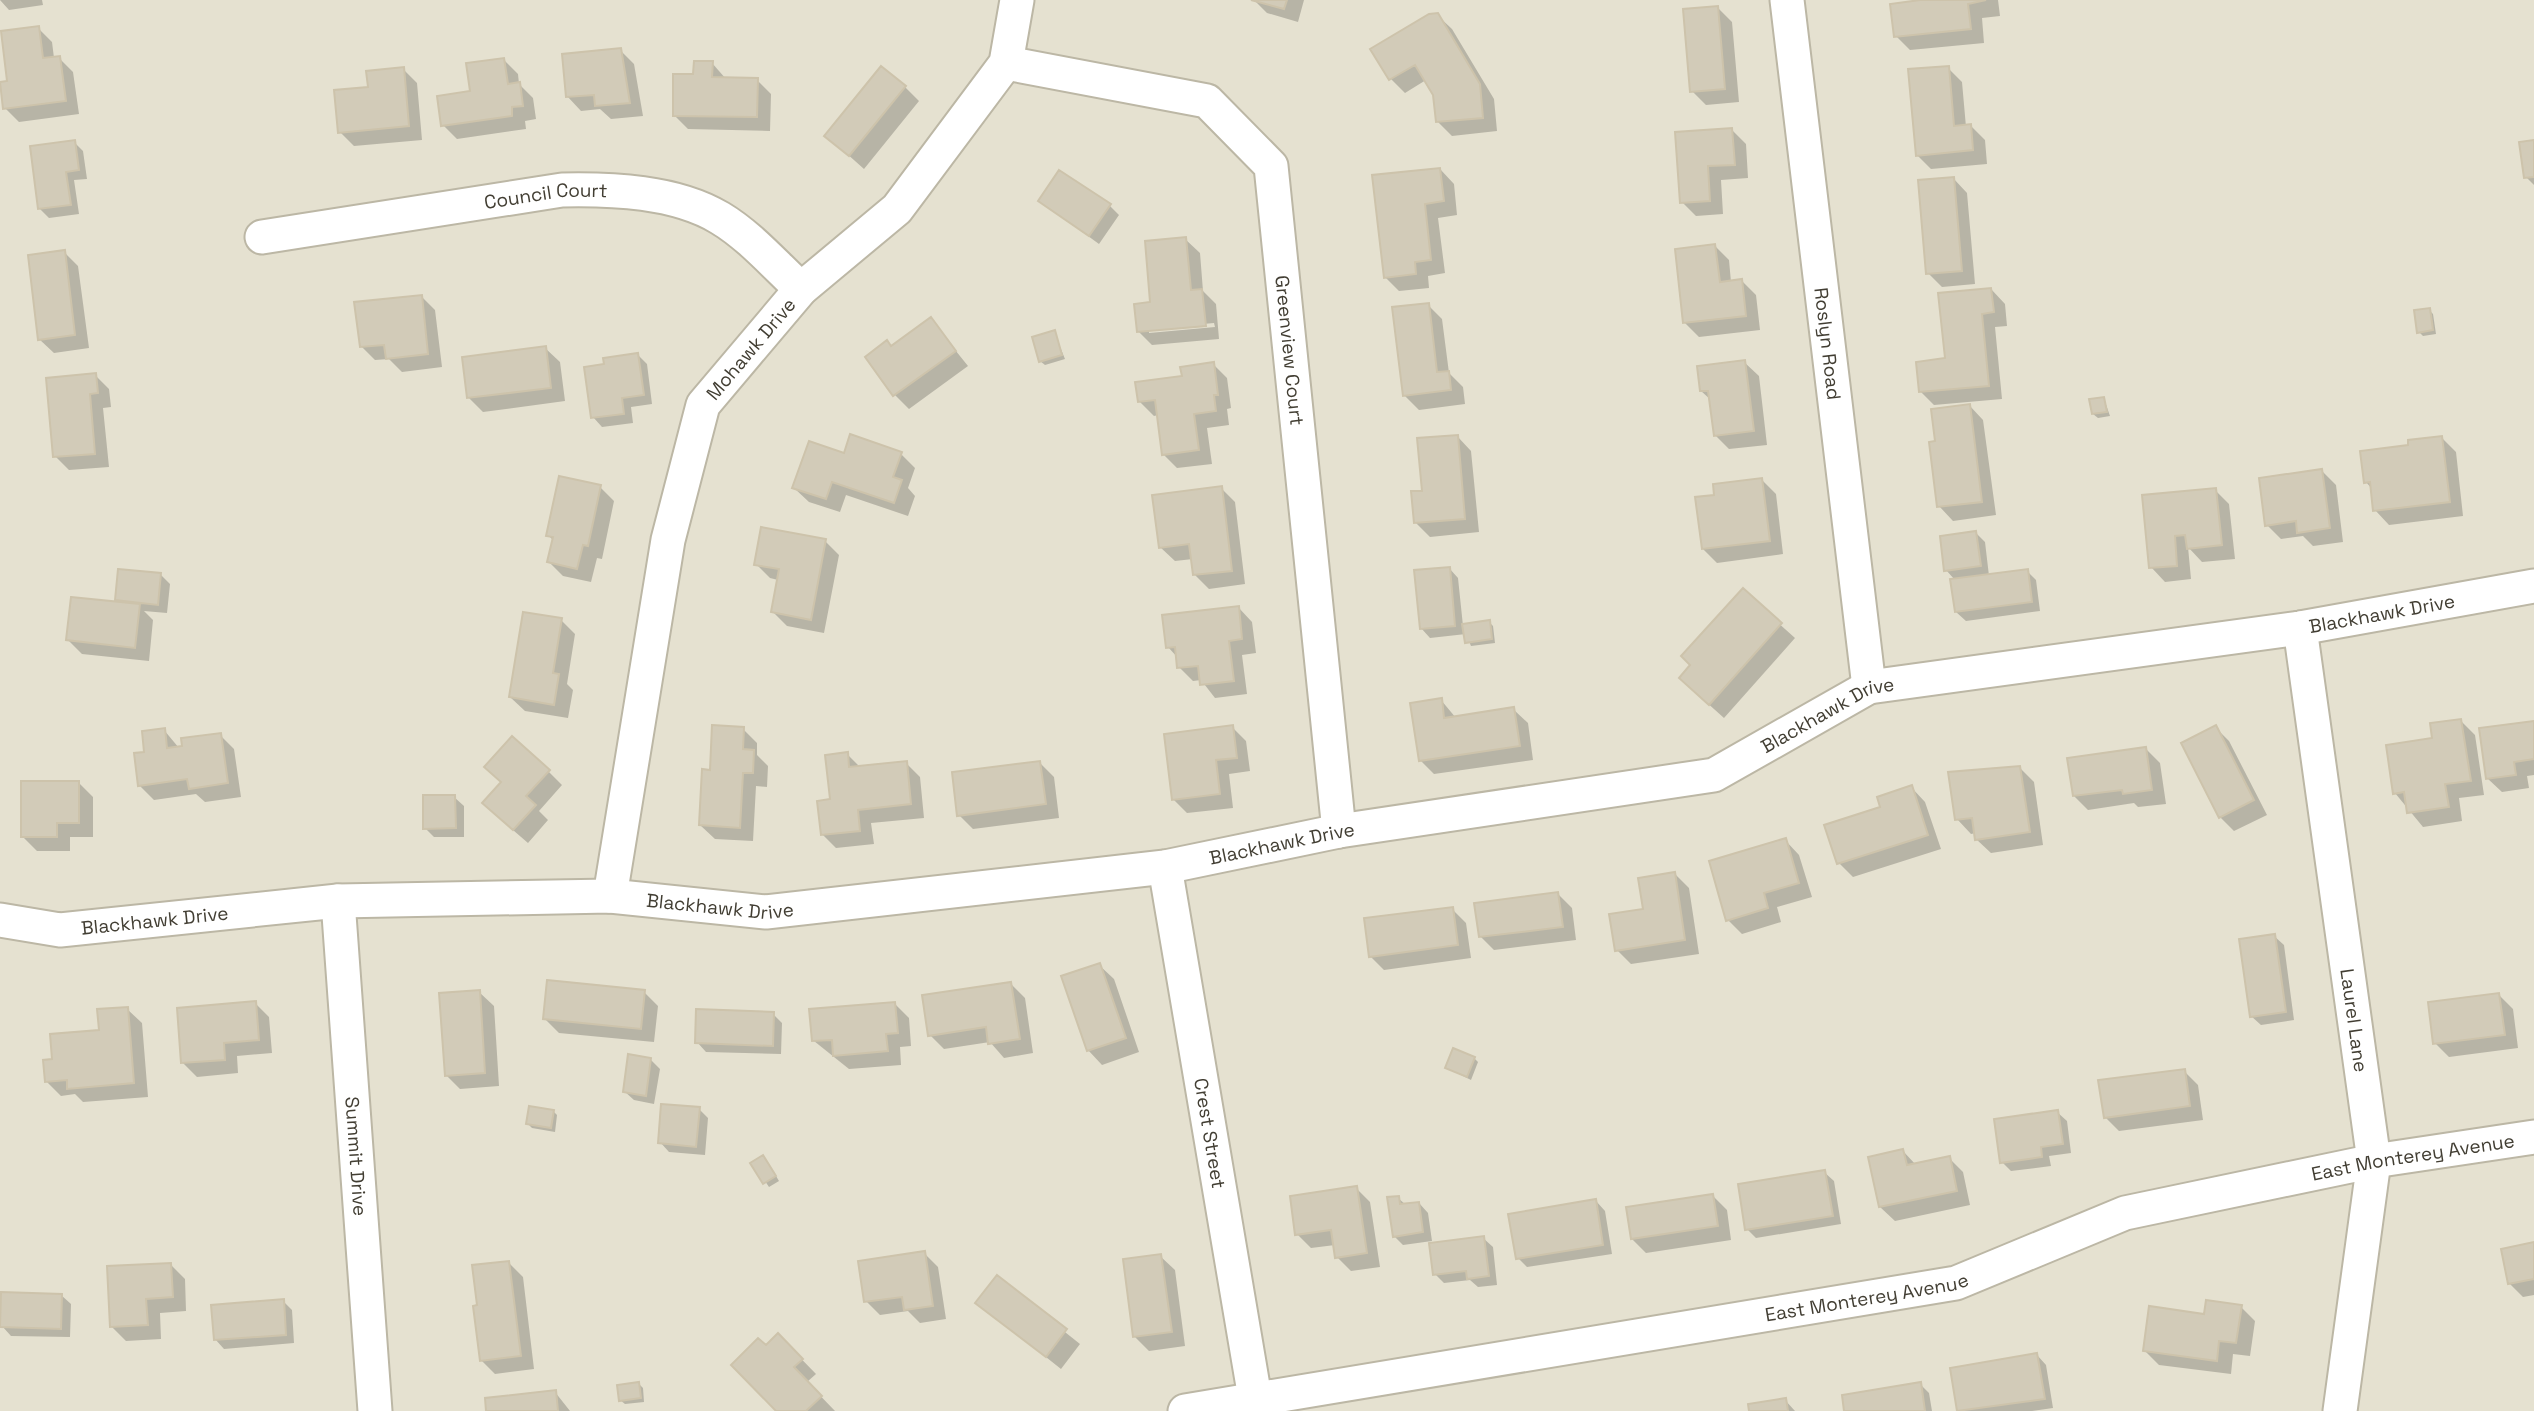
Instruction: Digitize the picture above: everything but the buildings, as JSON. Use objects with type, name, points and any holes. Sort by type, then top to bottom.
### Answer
[{"type":"street","name":"Mohawk Drive","points":[[610,896],[668,540],[703,405],[801,289],[897,209],[1006,63],[1017,0]]},
{"type":"street","name":"Roslyn Road","points":[[1787,0],[1869,687]]},
{"type":"street","name":"Greenview Court","points":[[1006,63],[1207,101],[1271,166],[1339,831]]},
{"type":"street","name":"Council Court","points":[[262,237],[562,190],[592,190],[686,202],[720,218],[754,244],[801,289]]},
{"type":"street","name":"Blackhawk Drive","points":[[0,920],[60,930],[338,901],[610,896],[766,912],[1165,867],[1339,831],[1714,775],[1869,687],[2300,628],[2534,586]]},
{"type":"street","name":"Laurel Lane","points":[[2300,628],[2374,1161],[2340,1411]]},
{"type":"street","name":"Crest Street","points":[[1165,867],[1255,1398]]},
{"type":"street","name":"Summit Drive","points":[[338,901],[375,1411]]},
{"type":"street","name":"East Monterey Avenue","points":[[1185,1411],[1956,1283],[2125,1213],[2374,1161],[2534,1137]]},
{"type":"shaded area","points":[[0,0],[2534,0],[2534,1411],[0,1411]]}]
